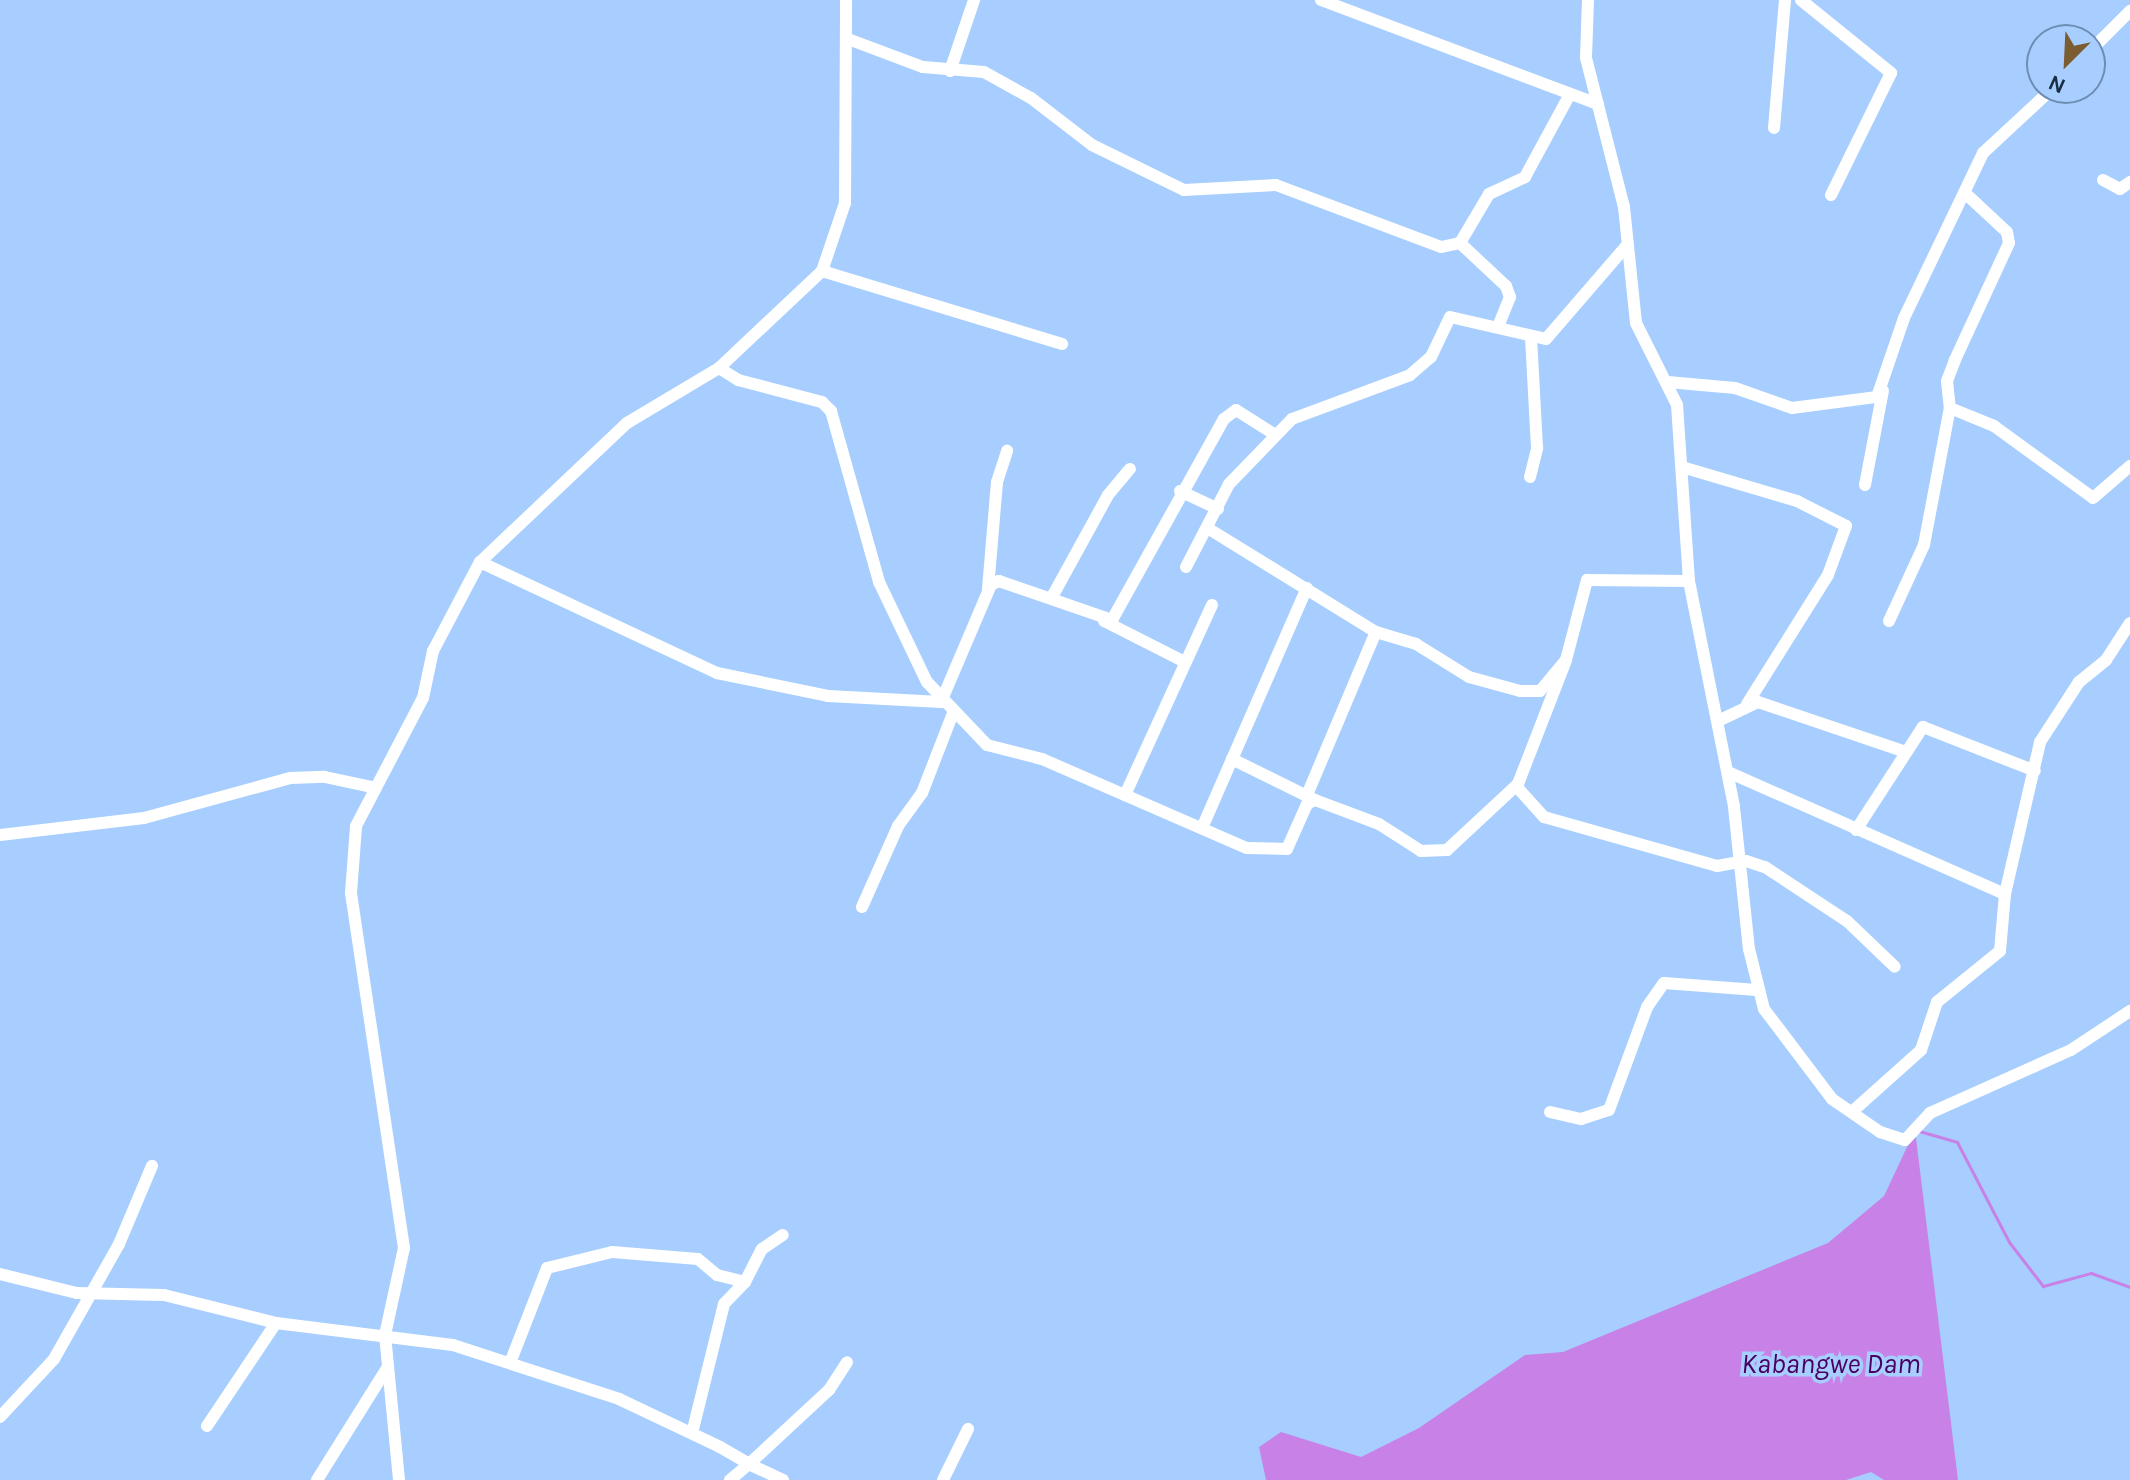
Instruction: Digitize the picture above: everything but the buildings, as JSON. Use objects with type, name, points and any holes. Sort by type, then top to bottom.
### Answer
[{"type":"street","points":[[399,1480],[385,1335],[404,1248],[350,865],[356,826],[423,698],[433,651],[480,562],[627,423],[719,368],[822,271],[845,203],[846,0]]},
{"type":"street","points":[[950,71],[974,0]]},
{"type":"street","points":[[1321,0],[1598,104]]},
{"type":"street","points":[[1588,0],[1586,58],[1628,244],[1636,323],[1677,405],[1689,581],[1728,772],[1757,990],[1780,1036],[1832,1099],[1854,1110],[1880,1132],[1905,1140],[1930,1113],[2071,1050],[2130,1011]]},
{"type":"street","points":[[1774,128],[1785,0]]},
{"type":"street","points":[[1801,0],[1891,73],[1831,195]]},
{"type":"street","points":[[2106,35],[2130,11]]},
{"type":"street","points":[[848,39],[950,71],[984,72],[1017,88],[1092,145],[1184,190],[1276,185],[1441,247],[1460,243],[1489,194],[1525,177],[1570,94]]},
{"type":"street","points":[[1865,485],[1883,391],[1904,318],[1990,143],[2035,104]]},
{"type":"street","points":[[2103,180],[2120,189],[2130,182]]},
{"type":"street","points":[[1889,621],[1924,545],[1950,408],[1951,370],[2009,243],[2007,232],[1965,193]]},
{"type":"street","points":[[1460,243],[1506,286],[1510,297],[1498,326]]},
{"type":"street","points":[[1186,567],[1209,529],[1229,484],[1274,434],[1292,419],[1418,370],[1450,317],[1546,339],[1628,244]]},
{"type":"street","points":[[822,271],[1062,344]]},
{"type":"street","points":[[1530,477],[1537,448],[1531,337]]},
{"type":"street","points":[[719,368],[738,380],[822,402],[831,411],[879,582],[941,702],[993,750],[1042,759],[1247,848],[1281,852],[1311,798],[1376,632]]},
{"type":"street","points":[[1668,382],[1735,388],[1778,406],[1810,409],[1869,401],[1883,391]]},
{"type":"street","points":[[1950,408],[1994,426],[2086,496],[2100,494],[2130,466]]},
{"type":"street","points":[[1103,620],[1117,614],[1180,491],[1219,426],[1236,410],[1274,434]]},
{"type":"street","points":[[941,702],[988,589],[997,482],[1007,451]]},
{"type":"street","points":[[1682,467],[1797,501],[1846,526],[1828,575],[1747,704],[1718,721]]},
{"type":"street","points":[[1052,597],[1108,495],[1130,469]]},
{"type":"street","points":[[1180,491],[1218,509]]},
{"type":"street","points":[[1209,529],[1376,632],[1424,648],[1469,677],[1520,691],[1540,691],[1566,660]]},
{"type":"street","points":[[480,562],[717,673],[828,696],[941,702]]},
{"type":"street","points":[[1232,759],[1311,798],[1379,824],[1421,851],[1441,853],[1516,786],[1580,620],[1580,586],[1587,580],[1689,581]]},
{"type":"street","points":[[988,589],[999,581],[1052,597],[1183,661]]},
{"type":"street","points":[[1202,828],[1307,588]]},
{"type":"street","points":[[1125,795],[1183,661],[1212,605]]},
{"type":"street","points":[[1854,1110],[1921,1050],[1943,995],[1995,959],[2005,894],[2040,742],[2057,715],[2130,623]]},
{"type":"street","points":[[1747,704],[1772,706],[1903,751]]},
{"type":"street","points":[[862,907],[898,826],[922,793],[953,713]]},
{"type":"street","points":[[1856,830],[1903,751],[1923,727],[2035,771]]},
{"type":"street","points":[[1728,772],[2005,894]]},
{"type":"street","points":[[0,835],[144,818],[290,778],[325,777],[376,788]]},
{"type":"street","points":[[1516,786],[1544,817],[1689,859],[1765,867],[1847,921],[1895,967]]},
{"type":"street","points":[[1550,1112],[1581,1119],[1609,1110],[1647,1007],[1664,983],[1757,990]]},
{"type":"street","points":[[0,1417],[42,1376],[90,1295],[152,1166]]},
{"type":"street","points":[[692,1433],[724,1304],[745,1282],[762,1249],[783,1235]]},
{"type":"street","points":[[510,1363],[539,1276],[556,1263],[620,1251],[698,1259],[717,1275],[745,1282]]},
{"type":"street","points":[[0,1274],[90,1295],[164,1295],[276,1323],[453,1345],[619,1399],[783,1480]]},
{"type":"street","points":[[207,1426],[236,1374],[276,1323]]},
{"type":"street","points":[[730,1480],[829,1390],[847,1362]]},
{"type":"street","points":[[317,1480],[387,1368]]},
{"type":"street","points":[[943,1480],[968,1429]]},
{"type":"water","name":"Kabangwe Dam","points":[[1915,1130],[1958,1480],[1884,1480],[1871,1472],[1846,1480],[1266,1480],[1259,1447],[1281,1432],[1361,1457],[1419,1428],[1525,1355],[1563,1352],[1828,1243],[1884,1196]]},
{"type":"waterway","points":[[1919,1131],[1957,1142],[2009,1242],[2043,1286],[2091,1273],[2130,1287]]}]
